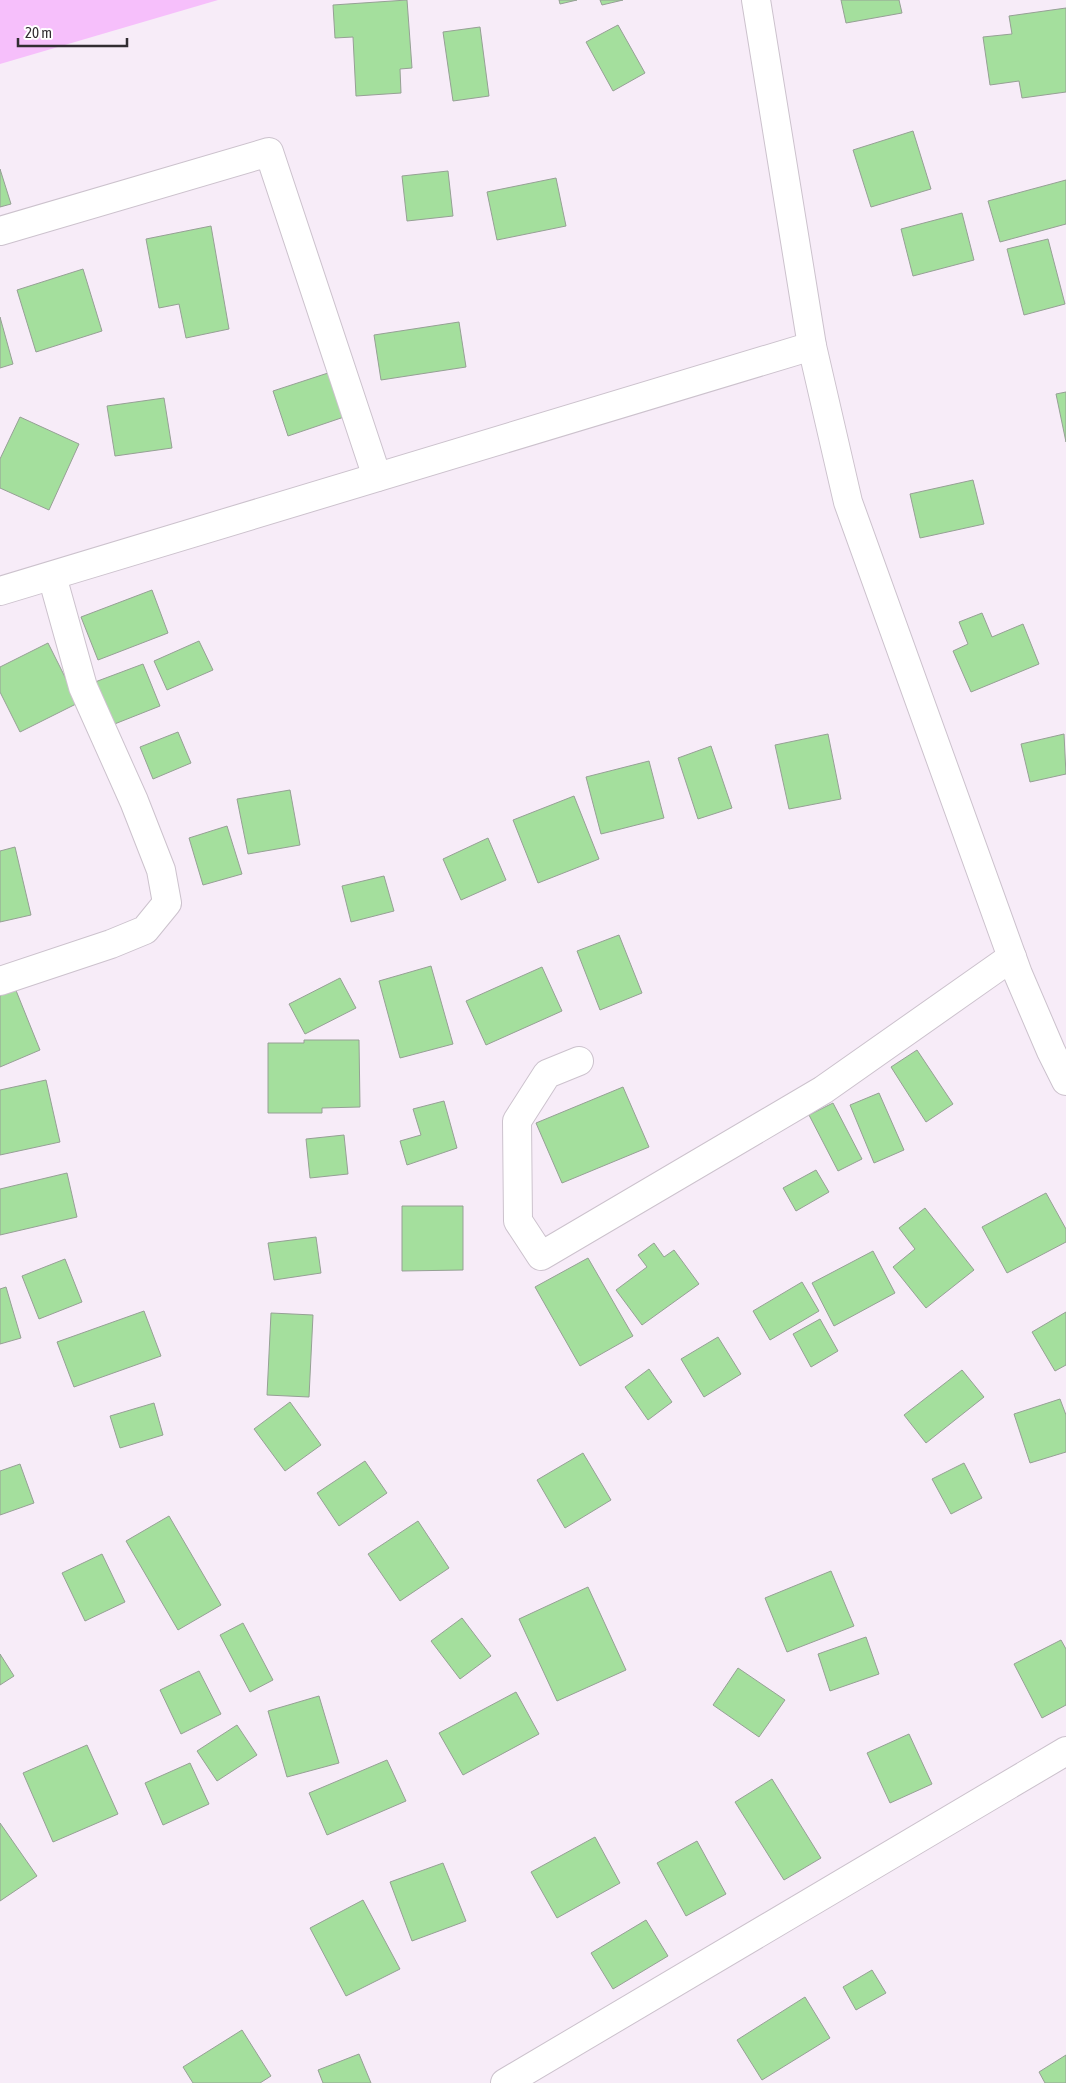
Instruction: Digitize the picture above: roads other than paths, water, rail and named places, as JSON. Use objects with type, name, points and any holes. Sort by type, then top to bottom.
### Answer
[{"type":"street","points":[[756,0],[812,346],[848,502],[1012,957],[1058,1048],[1066,1081]]},
{"type":"street","points":[[0,231],[269,152],[377,477]]},
{"type":"street","points":[[0,591],[812,346]]},
{"type":"street","points":[[0,981],[103,947],[145,930],[167,903],[161,870],[112,750],[83,687],[52,576]]},
{"type":"street","points":[[579,1061],[547,1074],[517,1121],[518,1221],[542,1256],[823,1090],[1012,957]]},
{"type":"street","points":[[506,2083],[1066,1751]]}]
